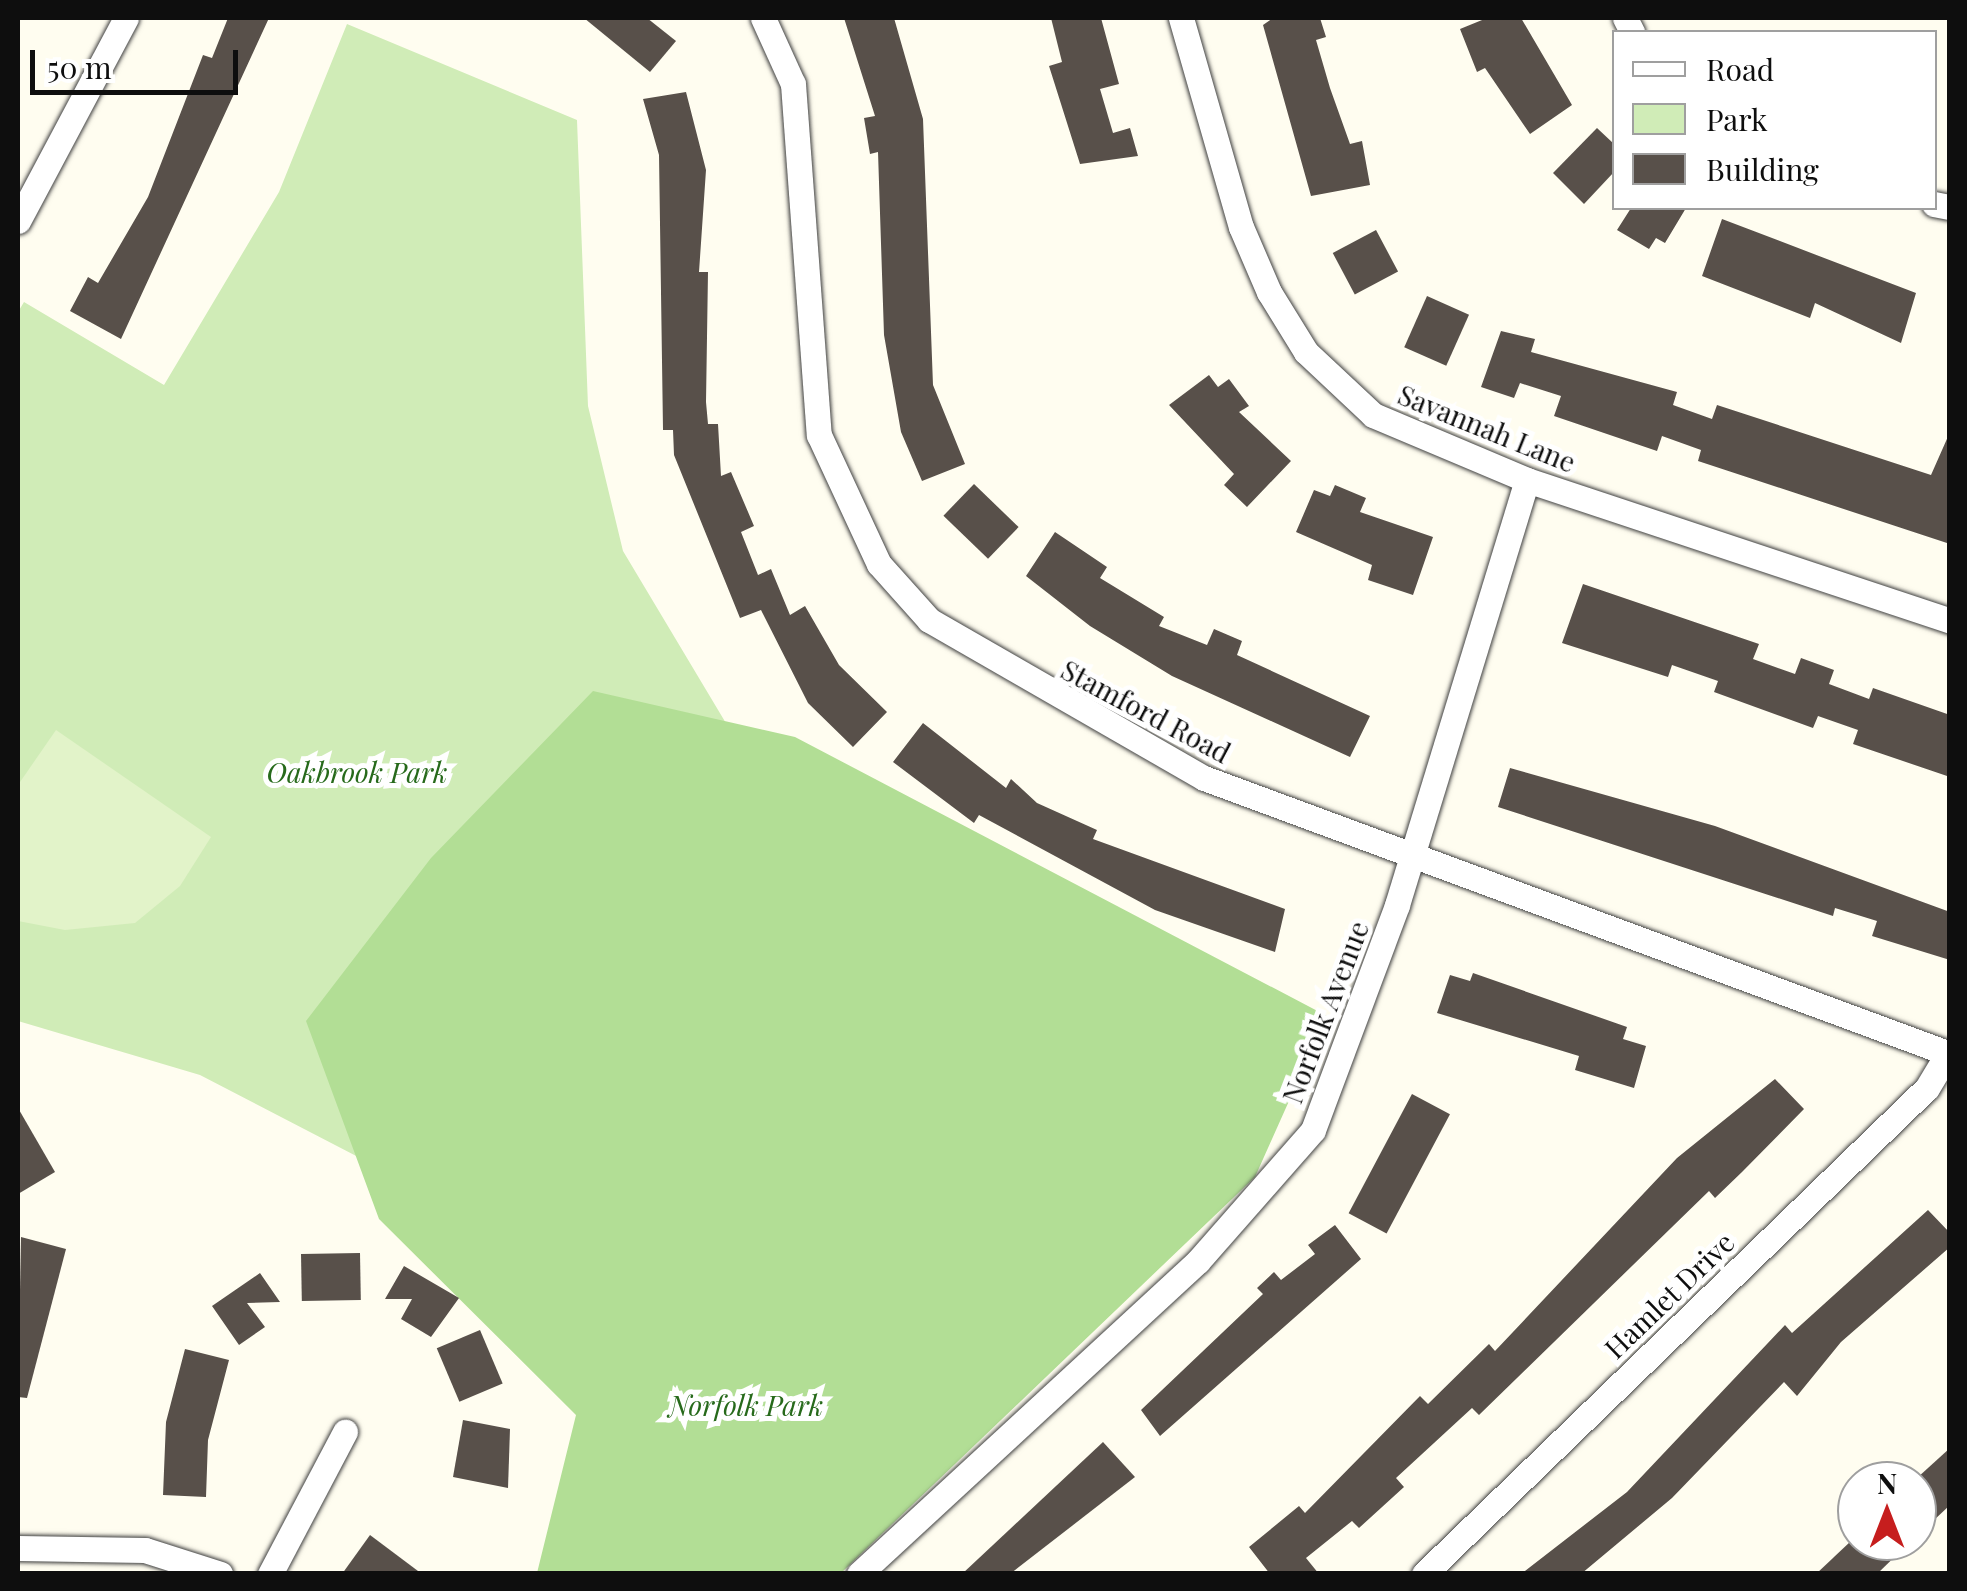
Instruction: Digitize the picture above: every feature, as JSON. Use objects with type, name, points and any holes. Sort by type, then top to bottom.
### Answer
[{"type":"street","points":[[18,221],[126,18]]},
{"type":"street","name":"Stamford Road","points":[[763,18],[793,84],[819,435],[879,564],[928,620],[1069,706],[1204,778],[1410,861],[1948,1054]]},
{"type":"street","name":"Savannah Lane","points":[[1181,18],[1241,227],[1306,352],[1374,415],[1528,480],[1950,621]]},
{"type":"street","name":"Norfolk Avenue","points":[[860,1574],[1198,1261],[1313,1130],[1410,861],[1528,480]]},
{"type":"street","name":"Hamlet Drive","points":[[1424,1574],[1927,1088],[1948,1054]]},
{"type":"street","points":[[270,1574],[345,1432]]},
{"type":"street","points":[[18,1548],[145,1550],[220,1574]]},
{"type":"green space","name":"Oakbrook Park","points":[[347,24],[577,120],[588,406],[623,551],[745,755],[561,1574],[590,1412],[362,1159],[200,1075],[18,1021],[18,312],[24,302],[164,385],[279,192]]},
{"type":"green space","name":"Norfolk Park","points":[[593,691],[795,737],[1327,1016],[1255,1177],[840,1574],[537,1573],[576,1415],[379,1219],[306,1021],[431,858]]},
{"type":"green space","points":[[56,730],[211,837],[180,886],[135,923],[65,930],[18,921],[18,785]]},
{"type":"building","points":[[228,18],[269,18],[121,339],[70,311],[88,277],[98,283],[148,197],[203,55],[212,58]]},
{"type":"building","points":[[584,18],[647,18],[676,41],[650,72]]},
{"type":"building","points":[[844,18],[894,18],[923,119],[933,385],[965,464],[922,481],[901,432],[884,335],[878,152],[870,154],[864,118],[875,116]]},
{"type":"building","points":[[1051,18],[1101,18],[1119,84],[1100,89],[1113,133],[1130,128],[1138,156],[1080,164],[1049,66],[1062,62]]},
{"type":"building","points":[[1273,18],[1320,18],[1326,37],[1316,40],[1330,88],[1350,144],[1362,141],[1370,185],[1311,196],[1263,25]]},
{"type":"building","points":[[1487,18],[1521,18],[1572,105],[1530,134],[1485,68],[1477,72],[1460,29]]},
{"type":"building","points":[[686,92],[706,170],[699,272],[708,272],[706,402],[708,424],[718,424],[721,476],[731,472],[754,526],[741,532],[758,575],[771,569],[790,615],[805,606],[839,665],[887,712],[853,747],[808,703],[761,610],[740,618],[674,455],[673,430],[663,430],[659,155],[643,99]]},
{"type":"building","points":[[1597,128],[1612,142],[1612,174],[1584,204],[1553,173]]},
{"type":"building","points":[[1630,210],[1685,210],[1665,243],[1656,238],[1649,249],[1617,230]]},
{"type":"building","points":[[1722,219],[1916,293],[1901,343],[1815,303],[1810,318],[1702,276]]},
{"type":"building","points":[[1376,230],[1398,271],[1355,295],[1333,253]]},
{"type":"building","points":[[1427,296],[1469,315],[1446,366],[1404,347]]},
{"type":"building","points":[[1501,331],[1535,339],[1531,352],[1677,392],[1673,405],[1712,419],[1717,405],[1931,475],[1950,432],[1950,544],[1698,461],[1701,450],[1662,436],[1657,451],[1554,416],[1561,396],[1520,383],[1514,398],[1481,387]]},
{"type":"building","points":[[1209,375],[1218,387],[1229,379],[1249,406],[1239,412],[1291,461],[1247,507],[1224,485],[1234,474],[1169,405]]},
{"type":"building","points":[[974,484],[1019,527],[988,559],[943,516]]},
{"type":"building","points":[[1335,485],[1366,498],[1360,512],[1433,537],[1413,595],[1368,580],[1372,565],[1296,532],[1314,490],[1330,496]]},
{"type":"building","points":[[1055,532],[1107,567],[1100,578],[1164,617],[1159,626],[1207,645],[1214,629],[1242,641],[1237,655],[1370,716],[1350,757],[1172,676],[1090,626],[1026,576]]},
{"type":"building","points":[[1583,584],[1759,644],[1753,659],[1795,674],[1801,658],[1834,670],[1829,684],[1869,699],[1873,688],[1950,715],[1950,777],[1853,744],[1858,730],[1818,716],[1813,728],[1714,692],[1718,681],[1672,665],[1668,677],[1562,643]]},
{"type":"building","points":[[923,723],[1006,788],[1011,779],[1037,803],[1097,830],[1093,839],[1285,909],[1275,952],[1155,910],[979,815],[974,823],[893,762]]},
{"type":"building","points":[[1510,768],[1715,826],[1950,912],[1950,960],[1872,936],[1877,921],[1835,908],[1833,916],[1498,807]]},
{"type":"building","points":[[1473,973],[1627,1027],[1623,1039],[1646,1046],[1634,1088],[1575,1070],[1579,1056],[1437,1013],[1450,975],[1470,981]]},
{"type":"building","points":[[1775,1079],[1804,1109],[1742,1172],[1715,1198],[1709,1191],[1479,1415],[1472,1408],[1396,1478],[1404,1487],[1359,1528],[1352,1521],[1306,1558],[1319,1574],[1270,1574],[1249,1547],[1299,1506],[1305,1513],[1420,1396],[1428,1404],[1489,1344],[1495,1351],[1677,1158]]},
{"type":"building","points":[[1412,1094],[1450,1114],[1387,1233],[1349,1213]]},
{"type":"building","points":[[18,1108],[55,1172],[18,1194]]},
{"type":"building","points":[[1928,1210],[1950,1233],[1950,1247],[1841,1342],[1797,1396],[1784,1382],[1672,1498],[1581,1574],[1521,1574],[1627,1492],[1785,1325],[1792,1333]]},
{"type":"building","points":[[1335,1225],[1361,1259],[1160,1436],[1141,1410],[1263,1294],[1257,1288],[1274,1272],[1281,1280],[1315,1254],[1308,1245]]},
{"type":"building","points":[[21,1237],[66,1249],[27,1398],[18,1397]]},
{"type":"building","points":[[360,1253],[361,1300],[302,1301],[301,1254]]},
{"type":"building","points":[[404,1266],[459,1298],[431,1337],[401,1319],[412,1299],[385,1299]]},
{"type":"building","points":[[260,1273],[280,1302],[247,1303],[265,1327],[239,1345],[212,1306]]},
{"type":"building","points":[[480,1330],[503,1383],[459,1402],[437,1348]]},
{"type":"building","points":[[185,1349],[229,1360],[208,1440],[206,1497],[163,1495],[166,1422]]},
{"type":"building","points":[[463,1420],[510,1429],[508,1488],[453,1477]]},
{"type":"building","points":[[1103,1442],[1135,1477],[1010,1574],[962,1574]]},
{"type":"building","points":[[1950,1448],[1950,1505],[1937,1517],[1937,1461]]},
{"type":"building","points":[[370,1535],[422,1574],[342,1574]]},
{"type":"building","points":[[1837,1554],[1837,1561],[1890,1561],[1877,1574],[1816,1574]]}]
